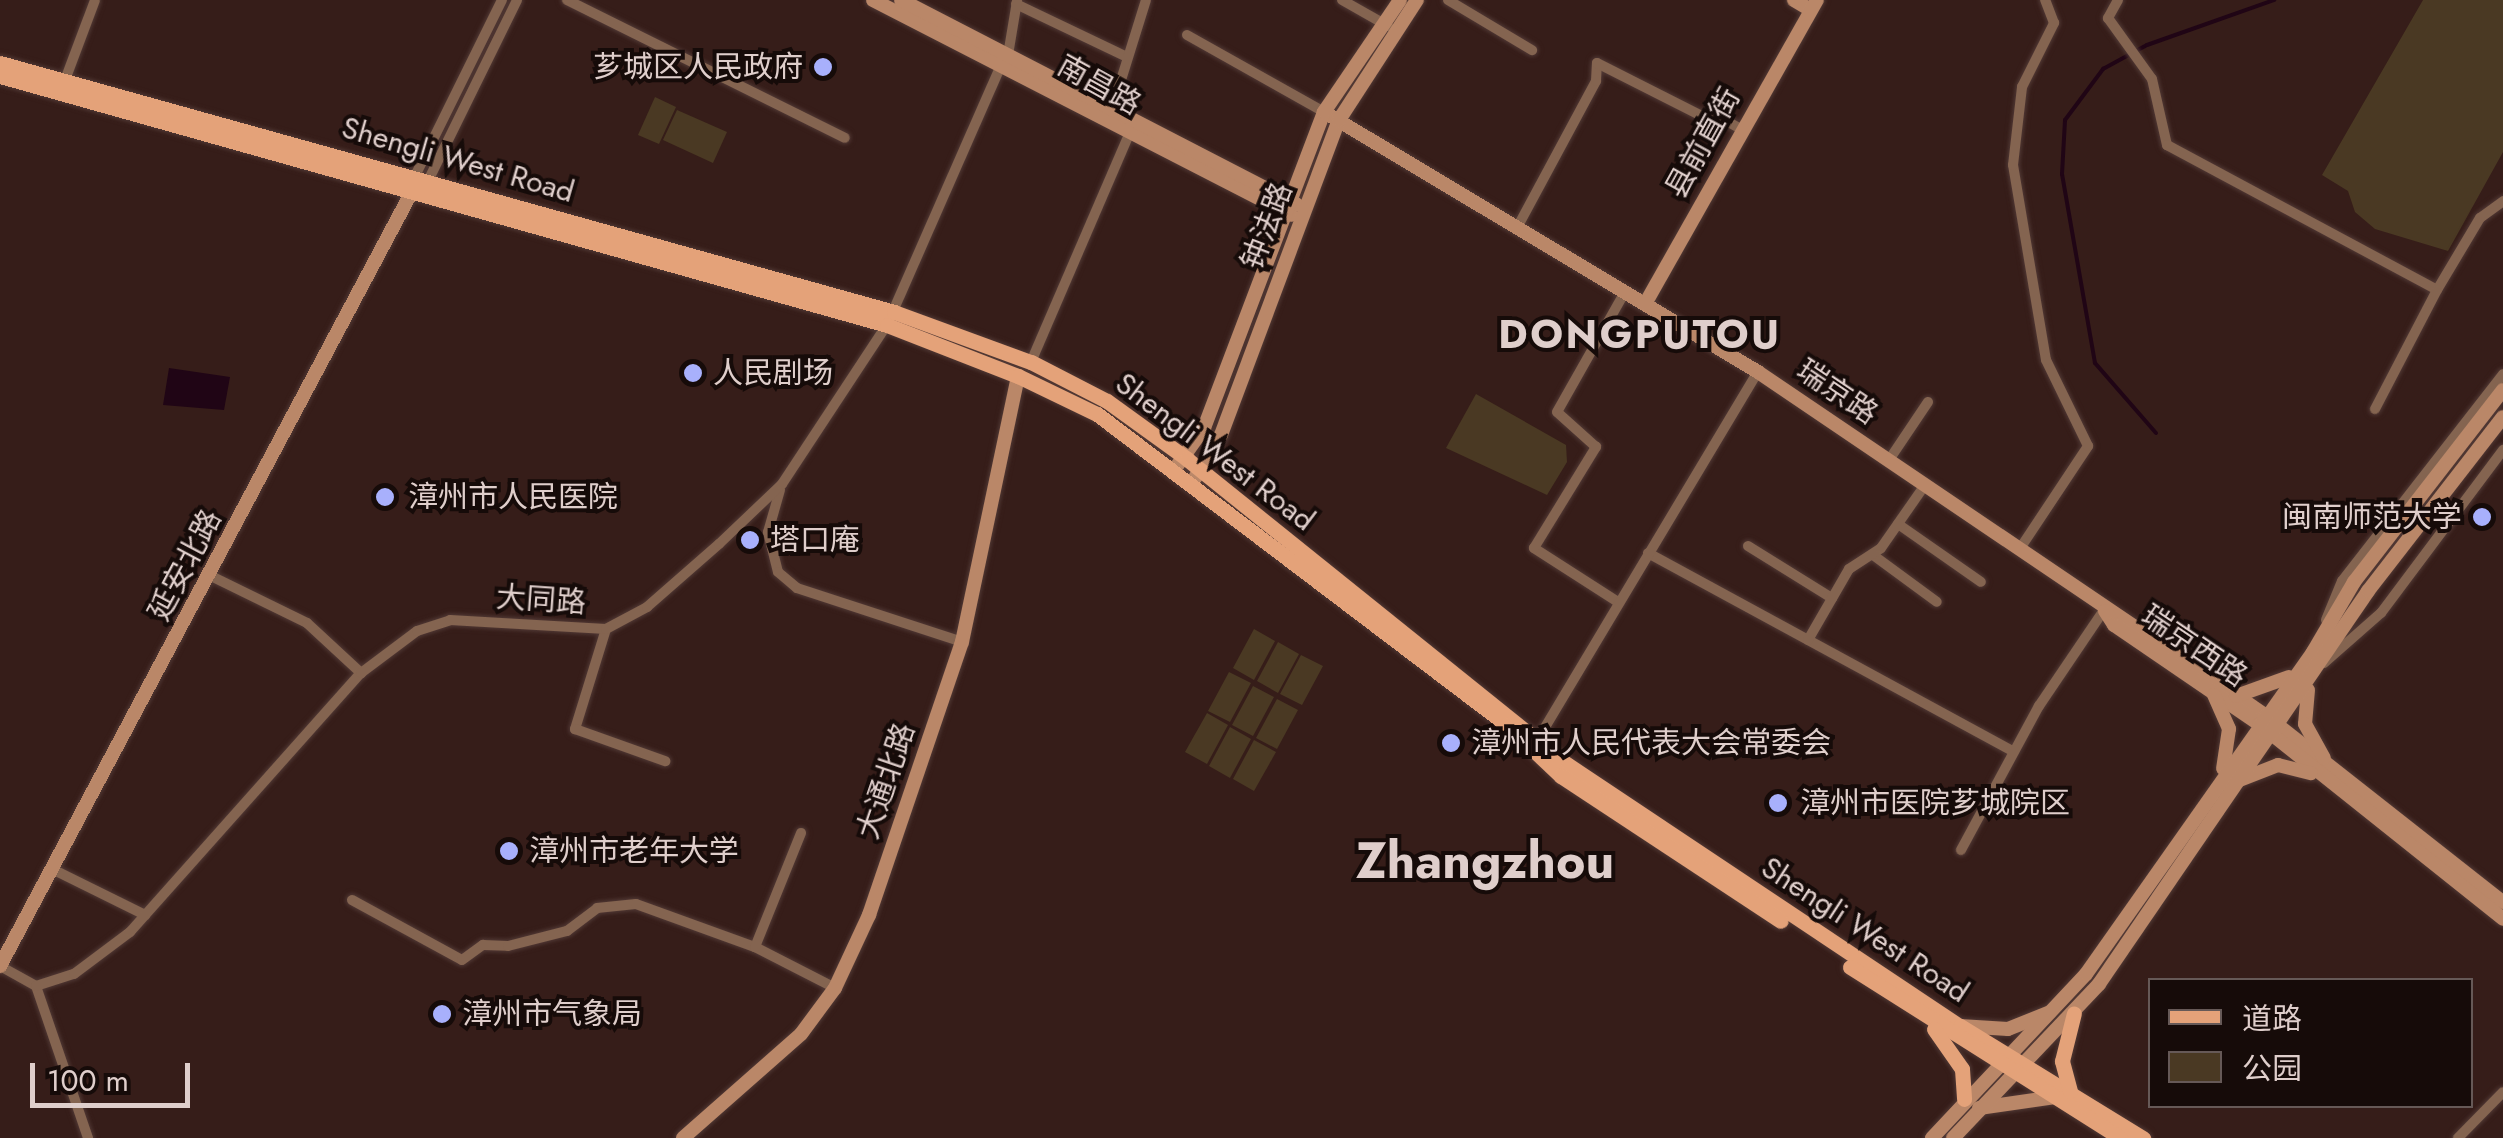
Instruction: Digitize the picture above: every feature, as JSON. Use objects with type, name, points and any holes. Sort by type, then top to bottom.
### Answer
[{"type":"main road","name":"Shengli West Road","points":[[0,63],[422,181],[1031,362],[1107,401],[1195,477],[1536,743],[2013,1064],[2143,1138]]},
{"type":"main road","name":"Shengli West Road","points":[[0,76],[422,181]]},
{"type":"main road","points":[[891,319],[1098,414],[1180,464]]},
{"type":"main road","points":[[1536,743],[1561,776],[1922,1015],[2013,1064]]},
{"type":"main road","points":[[2067,1011],[2062,1094],[2121,1138]]},
{"type":"main road","points":[[1922,1015],[1962,1069],[1964,1099]]},
{"type":"street","points":[[64,80],[96,0]]},
{"type":"street","name":"延安北路","points":[[422,181],[502,0]]},
{"type":"street","name":"延安北路","points":[[0,966],[517,0]]},
{"type":"street","points":[[567,0],[845,138]]},
{"type":"street","name":"南昌路","points":[[874,0],[1112,109],[1293,209]]},
{"type":"street","name":"南昌路","points":[[901,0],[1129,134],[1293,209]]},
{"type":"street","points":[[1112,109],[1146,0]]},
{"type":"street","points":[[1342,0],[1391,28]]},
{"type":"street","name":"钟法路","points":[[1180,464],[1293,209],[1391,28],[1400,0]]},
{"type":"street","name":"钟法路","points":[[1195,477],[1221,435],[1324,112],[1417,0]]},
{"type":"street","points":[[1448,0],[1532,50]]},
{"type":"street","points":[[1794,0],[1813,4]]},
{"type":"street","points":[[2019,550],[2088,446],[2046,360],[2013,165],[2022,86],[2054,23],[2045,0]]},
{"type":"street","points":[[2118,0],[2108,18],[2152,79],[2167,145],[2437,290]]},
{"type":"street","points":[[1017,2],[1126,58]]},
{"type":"street","name":"大同路","points":[[36,986],[74,974],[145,915],[361,673],[417,631],[450,620],[606,629],[647,607],[782,484],[891,319],[1004,60],[1017,2]]},
{"type":"street","name":"县前直街","points":[[1645,304],[1813,4]]},
{"type":"street","points":[[1187,35],[1324,112]]},
{"type":"street","points":[[1518,226],[1596,81],[1597,63],[1742,129]]},
{"type":"street","name":"瑞京路","points":[[1324,112],[1758,372],[2104,610]]},
{"type":"street","points":[[1031,362],[1129,134]]},
{"type":"street","points":[[2376,410],[2437,290],[2480,218],[2503,201]]},
{"type":"street","points":[[1618,602],[1534,548],[1596,447],[1557,412],[1625,292]]},
{"type":"street","points":[[1536,743],[1758,372]]},
{"type":"street","points":[[2326,763],[2302,704],[2313,652],[2342,582],[2503,374]]},
{"type":"street","name":"大通北路","points":[[683,1138],[801,1034],[835,988],[870,915],[962,642],[1018,376]]},
{"type":"street","points":[[2313,652],[2354,582],[2503,390]]},
{"type":"street","points":[[1889,460],[1928,402]]},
{"type":"street","points":[[1953,1138],[2013,1064],[2067,1011],[2267,724],[2503,417]]},
{"type":"street","points":[[2236,696],[2258,693],[2312,669],[2380,613],[2503,450]]},
{"type":"street","points":[[782,484],[768,532],[778,572],[797,588],[962,642]]},
{"type":"street","points":[[1808,640],[1849,569],[1872,554],[1925,485]]},
{"type":"street","points":[[1898,524],[1981,582]]},
{"type":"street","points":[[1748,546],[1832,598]]},
{"type":"street","points":[[1648,553],[2013,751]]},
{"type":"street","points":[[1872,554],[1937,602]]},
{"type":"street","points":[[211,576],[307,623],[361,673]]},
{"type":"street","points":[[1961,850],[2013,751],[2104,610]]},
{"type":"street","name":"瑞京西路","points":[[2104,610],[2114,625],[2326,763],[2503,902]]},
{"type":"street","name":"瑞京西路","points":[[2104,610],[2236,696],[2327,780],[2503,918]]},
{"type":"street","points":[[606,629],[575,729],[665,761]]},
{"type":"street","points":[[2208,687],[2229,728],[2229,779]]},
{"type":"street","points":[[2229,779],[2278,765],[2327,780]]},
{"type":"street","points":[[755,948],[801,833]]},
{"type":"street","points":[[52,869],[145,915]]},
{"type":"street","points":[[352,900],[462,960],[484,945],[541,939],[567,931],[597,908],[636,904],[755,948],[835,988]]},
{"type":"street","points":[[0,966],[36,986],[88,1138]]},
{"type":"street","points":[[1960,1026],[2008,1029],[2067,1011]]},
{"type":"street","points":[[1932,1138],[1964,1099],[2013,1064]]},
{"type":"street","points":[[2458,1138],[2503,1092]]},
{"type":"street","points":[[1978,1108],[2062,1094]]},
{"type":"green space","points":[[2423,0],[2503,0],[2503,152],[2448,251],[2375,229],[2355,212],[2348,191],[2322,175]]},
{"type":"green space","points":[[655,97],[676,107],[659,144],[638,135]]},
{"type":"green space","points":[[677,110],[727,132],[713,163],[663,140]]},
{"type":"green space","points":[[1476,394],[1566,445],[1567,462],[1547,495],[1446,448]]},
{"type":"green space","points":[[1254,629],[1275,641],[1254,680],[1233,668]]},
{"type":"green space","points":[[1278,642],[1299,654],[1278,693],[1257,681]]},
{"type":"green space","points":[[1301,655],[1323,666],[1302,705],[1280,694]]},
{"type":"green space","points":[[1229,672],[1251,683],[1230,722],[1208,711]]},
{"type":"green space","points":[[1253,686],[1274,697],[1253,736],[1232,725]]},
{"type":"green space","points":[[1277,699],[1298,710],[1277,749],[1256,738]]},
{"type":"green space","points":[[1207,713],[1228,725],[1207,764],[1185,752]]},
{"type":"green space","points":[[1230,727],[1251,739],[1230,778],[1209,766]]},
{"type":"green space","points":[[1254,740],[1276,752],[1254,791],[1233,779]]},
{"type":"shaded area","points":[[169,368],[230,377],[224,410],[163,405]]},
{"type":"waterway","points":[[2156,433],[2095,363],[2062,174],[2065,120],[2103,69],[2147,45],[2274,0]]},
{"type":"place","name":"芗城区人民政府","points":[[823,67]]},
{"type":"place","name":"人民剧场","points":[[693,373]]},
{"type":"place","name":"漳州市人民医院","points":[[385,497]]},
{"type":"place","name":"闽南师范大学","points":[[2482,517]]},
{"type":"place","name":"塔口庵","points":[[750,540]]},
{"type":"place","name":"漳州市人民代表大会常委会","points":[[1451,743]]},
{"type":"place","name":"漳州市医院芗城院区","points":[[1778,803]]},
{"type":"place","name":"漳州市老年大学","points":[[509,851]]},
{"type":"place","name":"漳州市气象局","points":[[442,1014]]},
{"type":"district","name":"DONGPUTOU","points":[[1640,334]]},
{"type":"district","name":"Zhangzhou","points":[[1485,861]]}]
